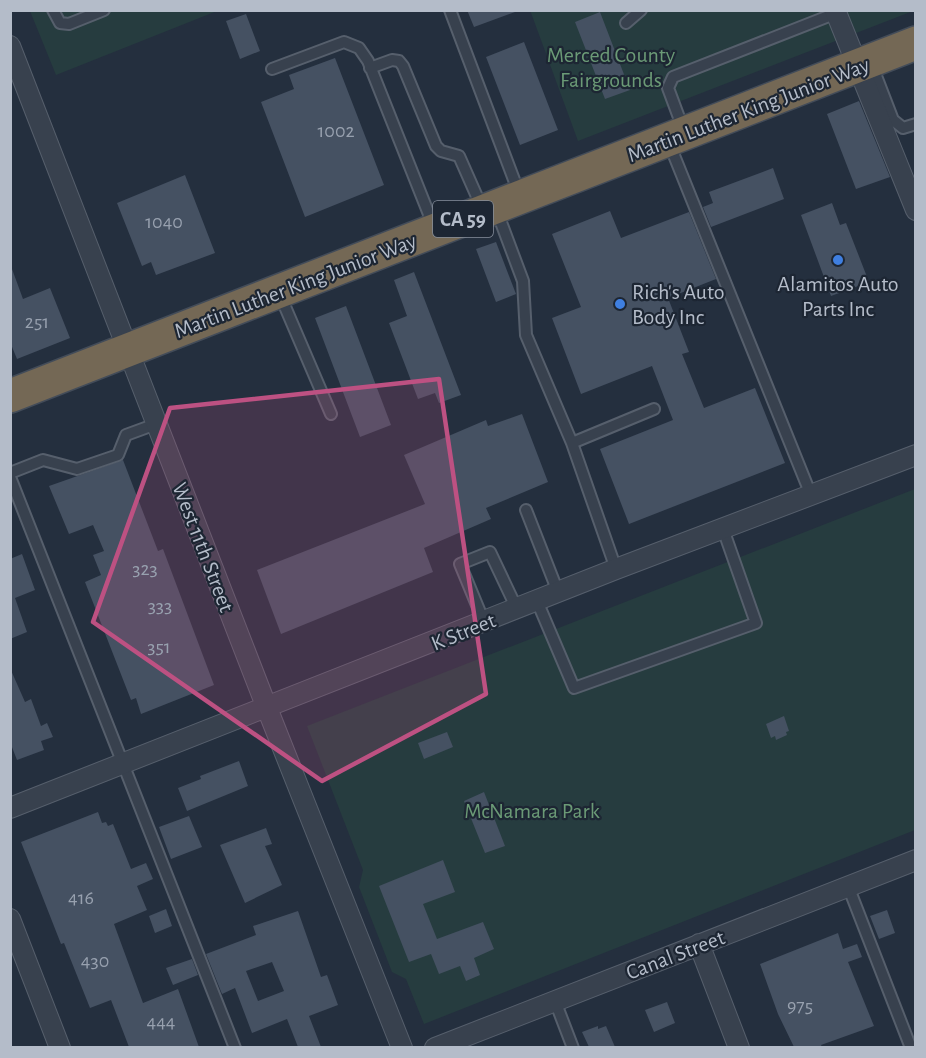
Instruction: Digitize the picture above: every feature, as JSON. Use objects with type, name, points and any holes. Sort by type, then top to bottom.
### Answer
[{"type":"highway","name":"Martin Luther King Junior Way","points":[[10,396],[915,43]]},
{"type":"street","points":[[838,11],[864,64],[915,210]]},
{"type":"street","name":"West 11th Street","points":[[10,45],[267,708],[402,1047]]},
{"type":"street","name":"K Street","points":[[10,808],[558,592],[915,455]]},
{"type":"street","name":"Canal Street","points":[[435,1047],[915,860]]},
{"type":"street","points":[[10,919],[60,1047]]},
{"type":"street","points":[[699,944],[739,1047]]},
{"type":"lane","points":[[53,10],[56,19],[69,24],[104,10]]},
{"type":"lane","points":[[450,10],[500,205],[523,281],[526,335],[572,443],[616,570]]},
{"type":"lane","points":[[627,23],[641,10]]},
{"type":"lane","points":[[811,495],[687,187],[668,88],[673,77],[838,11]]},
{"type":"lane","points":[[272,69],[344,42],[359,48],[370,68],[435,231]]},
{"type":"lane","points":[[370,68],[393,60],[399,61],[436,146],[441,151],[459,156],[500,205]]},
{"type":"lane","points":[[864,64],[893,120],[903,128],[915,124]]},
{"type":"lane","points":[[279,292],[331,414]]},
{"type":"lane","points":[[572,443],[654,410]]},
{"type":"lane","points":[[156,424],[126,435],[118,455],[77,469],[43,460],[10,475],[235,1047]]},
{"type":"lane","points":[[525,510],[558,592]]},
{"type":"lane","points":[[537,601],[574,688],[756,623],[723,529]]},
{"type":"lane","points":[[484,622],[460,564],[490,552],[517,609]]},
{"type":"lane","points":[[848,886],[911,1047]]},
{"type":"lane","points":[[555,1001],[573,1047]]},
{"type":"highlighted area","points":[[439,379],[486,694],[322,781],[93,622],[170,408]]},
{"type":"green space","name":"Merced County Fairgrounds","points":[[530,10],[913,11],[578,141]]},
{"type":"green space","points":[[30,11],[217,11],[56,75]]},
{"type":"green space","name":"McNamara Park","points":[[915,489],[915,830],[424,1024],[406,979],[392,972],[359,887],[363,870],[307,726]]},
{"type":"building","points":[[467,10],[515,10],[515,12],[474,27]]},
{"type":"building","points":[[600,12],[630,90],[605,99],[575,22]]},
{"type":"building","points":[[246,14],[260,51],[240,59],[226,21]]},
{"type":"building","points":[[524,42],[558,130],[520,145],[486,57]]},
{"type":"building","points":[[335,58],[384,185],[305,217],[261,102],[294,89],[289,75]]},
{"type":"building","points":[[859,101],[890,177],[856,189],[827,114]]},
{"type":"building","points":[[773,168],[784,199],[711,227],[703,207],[713,203],[709,192]]},
{"type":"building","points":[[185,175],[215,253],[156,275],[151,262],[142,266],[117,203]]},
{"type":"building","name":"Alamitos Auto Parts Inc","points":[[832,203],[840,225],[846,223],[869,282],[831,296],[801,215]]},
{"type":"building","points":[[610,211],[621,238],[689,212],[716,279],[668,298],[689,352],[682,354],[704,408],[755,388],[785,463],[629,524],[600,449],[673,420],[652,366],[581,394],[552,318],[581,307],[552,234]]},
{"type":"building","points":[[496,242],[516,294],[496,302],[476,249]]},
{"type":"building","points":[[12,269],[23,299],[50,288],[70,338],[17,359],[10,342]]},
{"type":"building","points":[[414,272],[461,395],[439,403],[435,393],[418,399],[389,323],[407,316],[394,280]]},
{"type":"building","points":[[346,306],[391,425],[360,437],[315,318]]},
{"type":"building","points":[[522,414],[548,482],[486,508],[491,519],[424,548],[433,572],[281,634],[257,570],[425,504],[404,455],[486,420],[488,426]]},
{"type":"building","points":[[123,460],[158,551],[163,549],[214,685],[141,714],[136,698],[131,700],[85,582],[101,575],[93,555],[104,551],[93,525],[69,534],[49,486]]},
{"type":"building","points":[[22,554],[35,590],[15,598],[27,632],[10,639],[10,559]]},
{"type":"building","points":[[10,668],[25,702],[31,699],[41,726],[47,723],[53,737],[41,741],[44,750],[17,760],[10,742]]},
{"type":"building","points":[[784,716],[789,731],[786,732],[787,735],[776,740],[775,736],[771,738],[766,724]]},
{"type":"building","points":[[447,732],[453,747],[424,759],[418,743]]},
{"type":"building","points":[[239,761],[248,786],[187,811],[178,788],[201,779],[200,776]]},
{"type":"building","points":[[484,792],[505,846],[485,853],[464,801]]},
{"type":"building","points":[[98,812],[102,823],[106,822],[108,826],[113,824],[131,869],[146,863],[153,879],[137,886],[147,910],[114,924],[143,1003],[178,989],[199,1047],[129,1047],[111,1000],[90,1008],[64,943],[61,944],[21,842]]},
{"type":"building","points":[[189,816],[202,847],[171,859],[159,827]]},
{"type":"building","points":[[266,828],[272,844],[265,846],[282,885],[245,903],[220,845]]},
{"type":"building","points":[[443,860],[455,892],[423,904],[437,939],[483,922],[494,949],[474,958],[480,975],[466,981],[460,966],[439,974],[431,954],[409,962],[379,886]]},
{"type":"building","points":[[166,909],[172,926],[155,933],[149,916]]},
{"type":"building","points":[[887,910],[895,933],[879,939],[870,916]]},
{"type":"building","points":[[298,911],[321,977],[327,975],[338,1005],[309,1016],[321,1047],[298,1047],[287,1019],[252,1033],[235,988],[222,994],[206,954],[256,935],[253,926]],"holes":[[[272,962],[284,991],[258,1001],[246,971]]]},
{"type":"building","points":[[838,933],[843,949],[857,944],[862,957],[848,962],[874,1026],[821,1045],[822,1047],[794,1047],[778,1014],[760,964]]},
{"type":"building","points":[[192,959],[198,975],[173,985],[166,968]]},
{"type":"building","points":[[667,1002],[675,1023],[654,1032],[645,1010]]},
{"type":"building","points":[[598,1026],[598,1029],[606,1026],[615,1047],[589,1047],[582,1032]]},
{"type":"place","name":"Alamitos Auto Parts Inc","points":[[838,260]]},
{"type":"place","name":"Rich's Auto Body Inc","points":[[620,304]]}]
